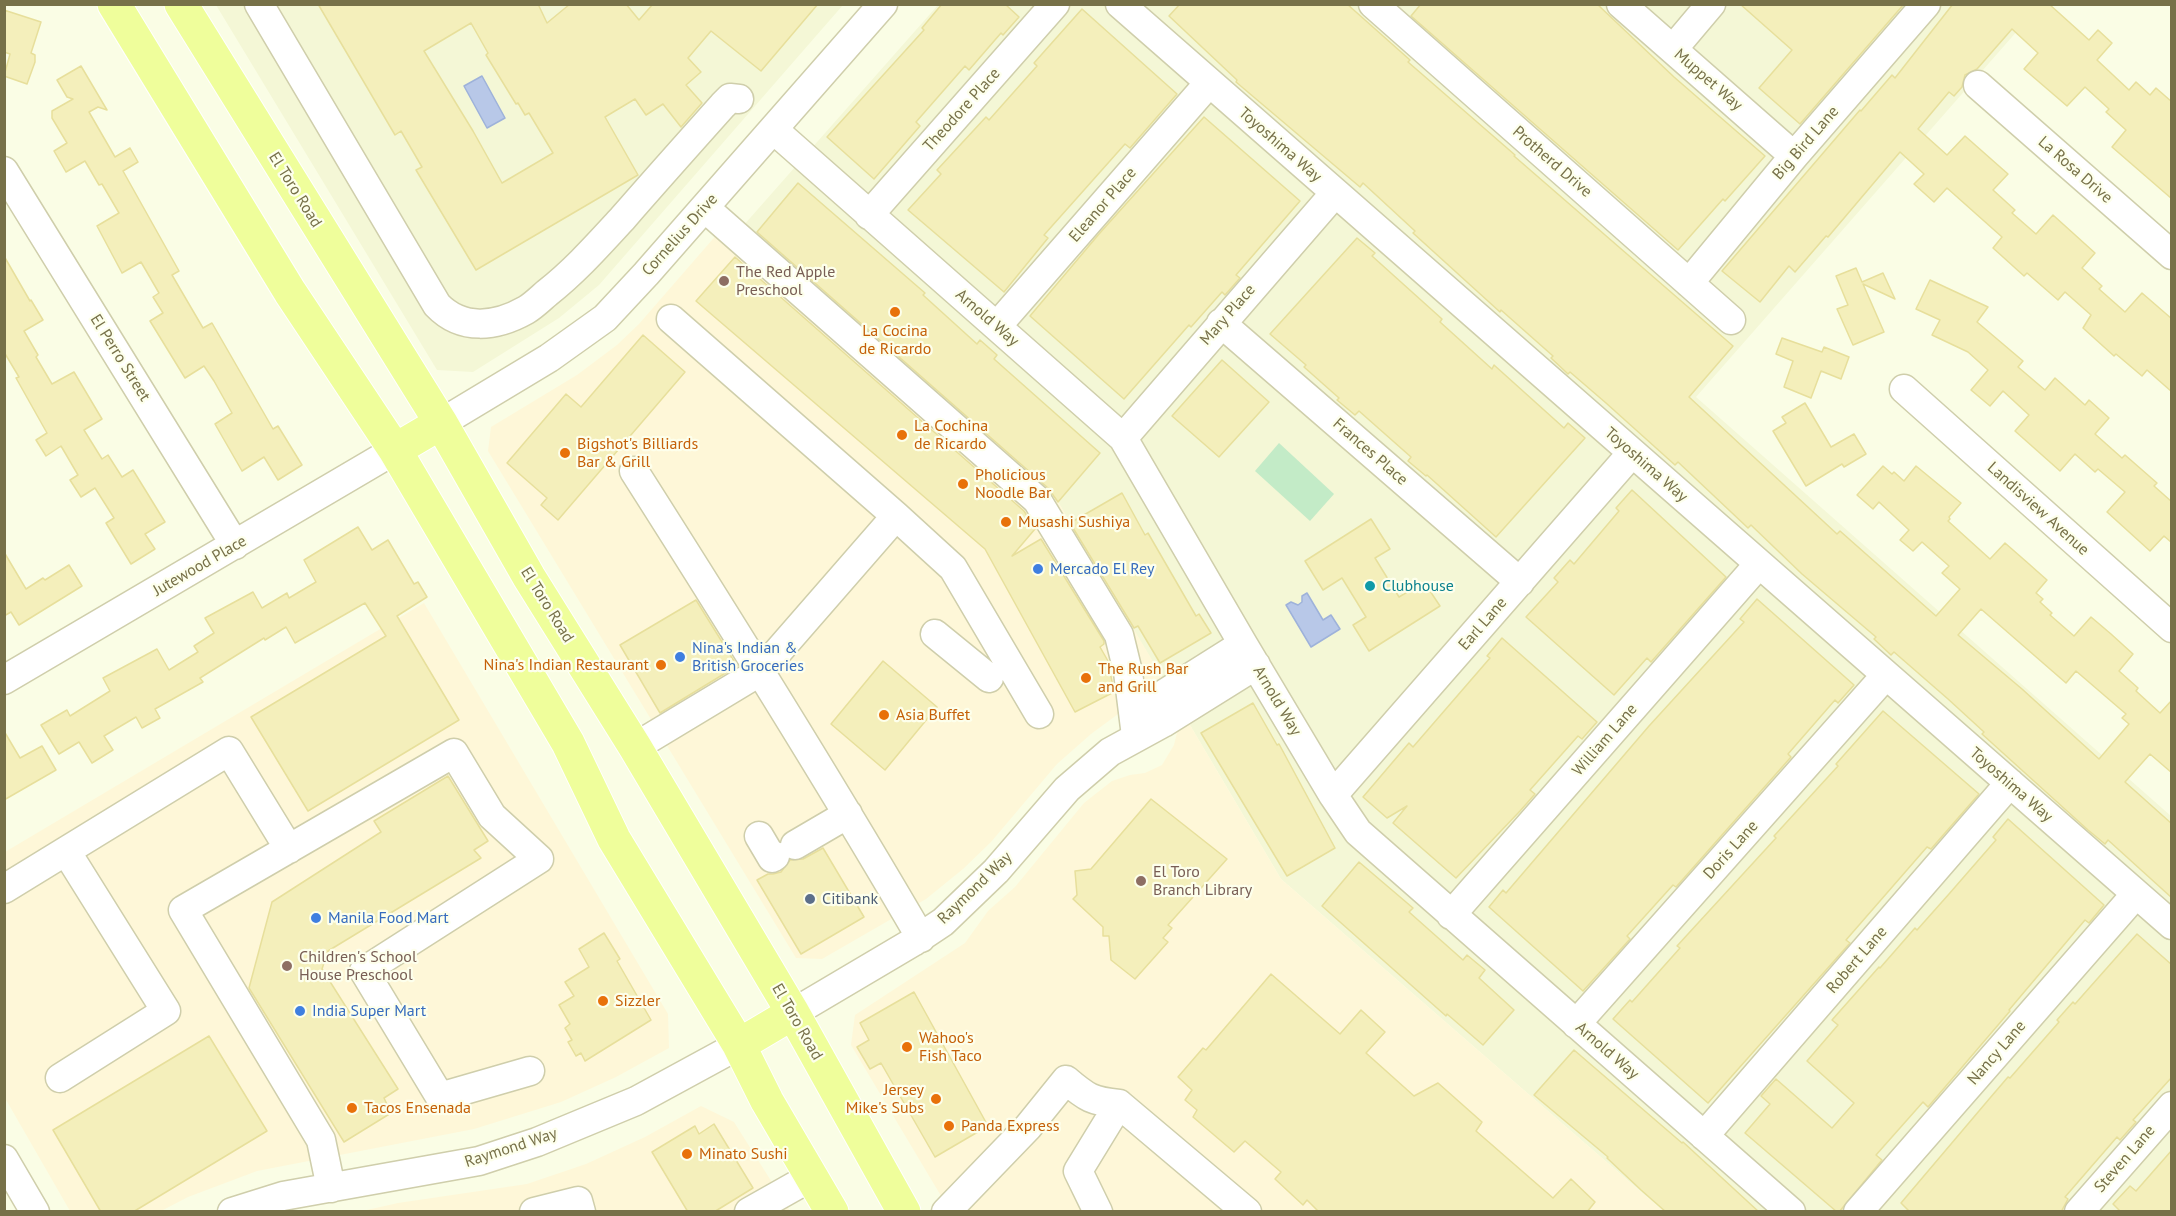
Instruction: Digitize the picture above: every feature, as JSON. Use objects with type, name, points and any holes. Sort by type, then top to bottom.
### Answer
[{"type":"main road","points":[[114,4],[290,292],[395,450],[568,743],[614,839],[740,1045],[767,1101],[832,1212]]},
{"type":"main road","name":"El Toro Road","points":[[181,4],[441,423],[529,577],[635,747],[793,1013],[904,1212]]},
{"type":"main road","points":[[395,450],[441,423]]},
{"type":"main road","points":[[740,1045],[793,1013]]},
{"type":"street","points":[[259,4],[437,305],[448,317],[469,323],[492,323],[508,319],[527,310],[591,253],[730,98],[739,99]]},
{"type":"street","name":"Cornelius Drive","points":[[441,423],[549,358],[604,318],[705,208],[883,4]]},
{"type":"street","name":"Theodore Place","points":[[869,215],[1055,4]]},
{"type":"street","name":"Toyoshima Way","points":[[1120,4],[2172,925]]},
{"type":"street","name":"Protherd Drive","points":[[1373,4],[1731,320]]},
{"type":"street","name":"Muppet Way","points":[[1621,4],[1794,156]]},
{"type":"street","points":[[1673,49],[1711,4]]},
{"type":"street","name":"Big Bird Lane","points":[[1689,283],[1794,156],[1926,4]]},
{"type":"street","name":"Eleanor Place","points":[[996,326],[1209,83]]},
{"type":"street","name":"La Rosa Drive","points":[[1978,85],[2172,255]]},
{"type":"street","name":"Arnold Way","points":[[774,130],[1123,438],[1333,795],[1358,832],[1791,1212]]},
{"type":"street","name":"El Perro Street","points":[[4,171],[235,545]]},
{"type":"street","name":"Mary Place","points":[[1123,438],[1335,193]]},
{"type":"street","points":[[705,208],[1037,500],[1119,635],[1128,672],[1136,736]]},
{"type":"street","points":[[671,319],[953,568],[1040,714]]},
{"type":"street","name":"Frances Place","points":[[1221,323],[1520,582]]},
{"type":"street","name":"Landisview Avenue","points":[[1904,389],[2170,623]]},
{"type":"street","name":"Jutewood Place","points":[[4,680],[395,450]]},
{"type":"street","name":"Earl Lane","points":[[1333,795],[1632,453]]},
{"type":"street","points":[[634,471],[761,671],[921,938]]},
{"type":"street","points":[[635,747],[761,671],[896,516]]},
{"type":"street","name":"William Lane","points":[[1451,915],[1759,564]]},
{"type":"street","points":[[935,634],[989,678]]},
{"type":"street","points":[[1136,736],[1151,702],[1249,654]]},
{"type":"street","name":"Doris Lane","points":[[1576,1024],[1886,675]]},
{"type":"street","name":"Raymond Way","points":[[793,1013],[921,938],[944,922],[996,871],[1042,816],[1088,769],[1136,736]]},
{"type":"street","points":[[4,889],[229,751],[289,849]]},
{"type":"street","points":[[331,1188],[321,1140],[183,910],[454,753],[492,816],[539,859],[364,971],[440,1097],[530,1071]]},
{"type":"street","name":"Robert Lane","points":[[1704,1136],[2010,783]]},
{"type":"street","points":[[776,846],[848,814]]},
{"type":"street","points":[[60,1078],[166,1011],[66,851]]},
{"type":"street","name":"Nancy Lane","points":[[1858,1212],[2136,894]]},
{"type":"street","name":"Raymond Way","points":[[232,1212],[283,1196],[303,1202],[331,1188],[479,1161],[537,1142],[636,1101],[740,1045]]},
{"type":"street","points":[[946,1212],[1028,1126],[1066,1080],[1086,1097],[1119,1104],[1247,1212]]},
{"type":"street","points":[[1098,1212],[1078,1171],[1119,1104]]},
{"type":"street","name":"Steven Lane","points":[[2079,1212],[2172,1106]]},
{"type":"street","points":[[4,1159],[35,1212]]},
{"type":"street","points":[[749,1212],[812,1177]]},
{"type":"street","points":[[534,1212],[578,1202],[581,1212]]},
{"type":"shaded area","points":[[216,5],[843,5],[599,285],[559,318],[473,372],[437,370]]},
{"type":"shaded area","points":[[938,5],[2040,5],[1696,397],[2171,816],[2171,1211],[1663,1211],[1281,879],[1051,490],[743,226]]},
{"type":"shaded area","points":[[732,217],[1051,490],[1164,680],[1091,734],[1057,764],[991,842],[963,869],[926,899],[822,959],[796,958],[488,451],[491,427],[577,375],[617,345],[639,324]]},
{"type":"shaded area","points":[[1279,443],[1334,494],[1310,521],[1255,471]]},
{"type":"shaded area","points":[[424,603],[668,1014],[669,1048],[616,1077],[561,1102],[474,1129],[257,1171],[188,1197],[161,1211],[70,1211],[5,1098],[5,852]]},
{"type":"shaded area","points":[[1187,720],[1281,879],[1663,1211],[950,1211],[851,1045],[855,1015],[965,943],[988,911],[1015,887],[1084,803],[1112,781],[1145,773],[1162,765],[1174,745],[1178,729]]},
{"type":"shaded area","points":[[701,1106],[734,1122],[790,1211],[358,1212],[398,1203],[527,1184],[586,1164],[645,1137]]},
{"type":"water","points":[[482,76],[505,118],[487,128],[464,86]]},
{"type":"water","points":[[1307,593],[1323,620],[1331,615],[1340,629],[1311,647],[1286,605],[1291,602],[1298,605],[1302,602],[1302,596]]},
{"type":"building","points":[[318,4],[538,4],[547,23],[570,4],[626,4],[639,20],[653,4],[818,4],[761,71],[711,31],[688,58],[701,72],[686,85],[702,103],[681,127],[663,104],[646,115],[635,99],[605,117],[638,175],[476,270],[416,170],[422,167],[401,131],[395,135]],"holes":[[[471,23],[488,53],[486,55],[516,104],[518,103],[525,115],[529,113],[553,153],[502,183],[424,51]]]},
{"type":"building","points":[[942,4],[1005,4],[1019,17],[1003,35],[1001,33],[969,70],[965,66],[916,122],[920,126],[874,179],[827,137],[924,30],[922,28]]},
{"type":"building","points":[[1180,4],[1347,4],[1410,60],[1408,62],[1514,156],[1733,346],[1689,397],[1837,534],[1840,531],[1936,616],[1960,589],[1942,573],[1949,566],[1922,542],[1913,551],[1900,540],[1909,530],[1879,502],[1873,509],[1857,495],[1883,466],[1904,481],[1916,466],[1961,503],[1948,521],[1990,559],[2005,543],[2047,580],[2036,593],[2043,599],[2040,602],[2052,613],[2050,615],[2074,636],[2091,617],[2111,634],[2133,654],[2119,671],[2138,688],[2136,691],[2160,713],[2172,700],[2172,773],[2150,754],[2125,782],[2172,824],[2172,898],[2108,840],[2105,844],[2088,830],[1982,734],[1984,732],[1948,699],[1894,652],[1891,655],[1874,639],[1876,637],[1802,574],[1751,525],[1748,528],[1678,462],[1675,465],[1570,372],[1568,374],[1551,358],[1553,356],[1501,310],[1500,312],[1413,233],[1415,231],[1363,183],[1360,187],[1236,82],[1237,80],[1169,16]],"holes":[[[1981,609],[2066,683],[2076,671],[2126,714],[2122,718],[2129,724],[2099,759],[1958,635]]]},
{"type":"building","points":[[1421,4],[1597,4],[1674,77],[1765,156],[1678,250],[1411,16]]},
{"type":"building","points":[[1740,4],[1904,4],[1800,124],[1759,88],[1792,50]]},
{"type":"building","points":[[1953,4],[2049,4],[2089,40],[2098,30],[2112,43],[2097,60],[2129,90],[2136,82],[2150,95],[2156,88],[2172,102],[2172,199],[2112,147],[2126,130],[2106,112],[2109,109],[2085,87],[2067,106],[2024,69],[2038,53],[2012,29],[1977,69],[1965,75],[1962,87],[1954,96],[1949,92],[1918,129],[1947,155],[1965,136],[2008,174],[1993,190],[2015,210],[2012,213],[2036,234],[2053,215],[2095,253],[2082,268],[2102,286],[2099,289],[2125,312],[2142,293],[2172,319],[2172,392],[2147,370],[2142,376],[2116,354],[2114,356],[2083,328],[2091,315],[2065,292],[2058,300],[2027,273],[2024,276],[1993,248],[2002,237],[1947,188],[1934,202],[1914,184],[1924,174],[1900,152],[1828,237],[1826,236],[1795,272],[1789,266],[1760,302],[1722,271],[1860,110],[1892,75],[1895,78]]},
{"type":"building","points":[[1082,9],[1177,94],[1130,148],[1125,144],[1044,235],[1048,238],[1004,292],[908,210],[941,174],[937,170],[986,117],[989,120],[1037,66],[1034,63]]},
{"type":"building","points":[[4,10],[41,22],[31,53],[35,55],[35,62],[27,84],[4,76],[10,54],[4,52]]},
{"type":"building","points":[[81,66],[107,110],[98,107],[89,112],[115,157],[130,148],[138,162],[123,171],[179,271],[172,275],[203,328],[212,323],[273,429],[278,426],[302,465],[278,480],[264,457],[242,471],[215,424],[232,413],[214,381],[204,366],[185,378],[150,321],[163,313],[153,297],[159,293],[141,262],[122,273],[97,226],[119,213],[102,184],[99,185],[85,161],[66,172],[54,151],[67,143],[52,118],[52,111],[73,99],[67,97],[57,80]]},
{"type":"building","points":[[1204,117],[1300,201],[1236,275],[1240,278],[1225,295],[1222,292],[1191,327],[1189,325],[1124,399],[1030,316],[1099,234]]},
{"type":"building","points":[[798,183],[925,293],[923,295],[977,344],[980,340],[997,355],[994,359],[1100,453],[1058,502],[1048,488],[757,232]]},
{"type":"building","points":[[1357,238],[1375,253],[1372,256],[1442,319],[1440,322],[1492,369],[1494,365],[1564,428],[1568,423],[1585,438],[1496,537],[1427,475],[1408,461],[1411,457],[1359,411],[1355,415],[1337,400],[1339,398],[1304,367],[1306,365],[1270,334]]},
{"type":"building","points":[[4,256],[43,320],[24,331],[52,384],[74,372],[102,419],[84,430],[102,459],[108,455],[122,477],[133,470],[165,522],[145,534],[155,549],[131,564],[106,523],[114,518],[95,488],[81,497],[70,480],[78,475],[61,446],[46,456],[36,440],[47,433],[4,352]]},
{"type":"building","points":[[735,257],[1024,511],[1035,529],[1012,556],[1041,539],[1104,641],[1100,647],[1108,661],[1114,692],[1075,712],[985,549],[696,301]]},
{"type":"building","points":[[1856,268],[1862,282],[1883,273],[1895,299],[1863,284],[1884,332],[1853,345],[1837,309],[1848,305],[1836,276]]},
{"type":"building","points":[[1930,280],[1988,307],[1977,322],[2023,361],[2018,367],[2045,390],[2055,378],[2085,405],[2089,400],[2109,418],[2095,434],[2122,458],[2125,455],[2157,483],[2154,486],[2172,502],[2172,543],[2164,536],[2150,551],[2107,512],[2125,492],[2098,469],[2095,472],[2075,454],[2060,471],[2015,431],[2029,415],[2003,391],[1990,406],[1971,390],[1988,370],[1968,352],[1932,335],[1940,320],[1916,309]]},
{"type":"building","points":[[643,335],[685,372],[558,520],[541,505],[547,498],[507,463],[566,394],[581,407]]},
{"type":"building","points":[[1782,338],[1822,352],[1824,347],[1849,357],[1841,379],[1821,371],[1811,398],[1784,387],[1793,361],[1776,354]]},
{"type":"building","points":[[1222,360],[1269,402],[1219,457],[1172,416]]},
{"type":"building","points":[[1805,403],[1831,447],[1854,434],[1866,454],[1844,467],[1842,464],[1806,486],[1773,431],[1786,423],[1782,417]]},
{"type":"building","points":[[1632,490],[1726,577],[1651,662],[1647,658],[1614,695],[1526,617],[1558,582],[1554,578],[1570,560],[1574,564],[1619,511],[1616,508]]},
{"type":"building","points":[[1122,493],[1145,535],[1148,533],[1196,616],[1199,614],[1211,633],[1160,663],[1138,626],[1134,628],[1070,523]]},
{"type":"building","name":"Clubhouse","points":[[1371,519],[1390,549],[1375,558],[1399,597],[1424,582],[1440,606],[1369,651],[1353,625],[1366,617],[1342,578],[1323,590],[1305,561]]},
{"type":"building","points":[[358,527],[372,550],[388,540],[414,584],[418,582],[427,597],[397,616],[459,720],[308,811],[251,717],[386,636],[365,603],[295,643],[286,627],[265,640],[264,638],[200,678],[203,682],[155,709],[160,718],[142,728],[136,717],[104,736],[113,750],[92,763],[79,742],[59,754],[41,725],[67,710],[70,716],[110,691],[103,678],[157,649],[169,670],[198,652],[194,646],[214,633],[205,618],[253,592],[262,608],[287,593],[289,598],[316,582],[304,560]]},
{"type":"building","points":[[4,552],[26,589],[69,565],[82,586],[19,625],[11,612],[4,616]]},
{"type":"building","points":[[1757,599],[1854,685],[1838,703],[1835,700],[1788,754],[1791,757],[1676,887],[1673,885],[1627,936],[1630,939],[1583,991],[1489,907],[1503,890],[1506,893],[1649,726],[1744,622],[1740,619]]},
{"type":"building","name":"Nina's Indian & British Groceries","points":[[696,600],[737,666],[660,713],[620,645]]},
{"type":"building","points":[[1502,638],[1597,722],[1582,739],[1578,736],[1530,790],[1535,794],[1456,878],[1393,823],[1407,806],[1387,818],[1363,797],[1409,743],[1413,747],[1490,658],[1487,656]]},
{"type":"building","name":"Asia Buffet","points":[[883,661],[937,707],[885,770],[831,724]]},
{"type":"building","points":[[1253,703],[1277,745],[1279,744],[1335,848],[1287,876],[1201,733]]},
{"type":"building","points":[[1883,711],[1979,794],[1931,849],[1927,847],[1846,940],[1850,943],[1708,1103],[1613,1019],[1630,1000],[1632,1002],[1680,948],[1677,946],[1776,838],[1774,836],[1838,766],[1836,764]]},
{"type":"building","points":[[4,731],[20,758],[42,746],[56,770],[4,800]]},
{"type":"building","points":[[448,776],[488,841],[474,850],[481,858],[328,951],[322,969],[398,1089],[384,1098],[391,1113],[344,1142],[249,988],[272,902],[381,832],[374,821]]},
{"type":"building","name":"El Toro Branch Library","points":[[1151,799],[1227,859],[1168,925],[1172,928],[1163,938],[1168,942],[1135,979],[1111,960],[1109,936],[1103,936],[1103,927],[1073,899],[1077,895],[1075,871],[1091,869]]},
{"type":"building","points":[[2008,819],[2104,905],[2089,923],[2085,920],[1928,1107],[1923,1102],[1876,1155],[1882,1160],[1837,1212],[1745,1133],[1770,1104],[1761,1096],[1776,1079],[1832,1128],[1854,1103],[1807,1061],[1838,1025],[1832,1020],[1949,894],[1996,840],[1993,837]]},
{"type":"building","name":"Citibank","points":[[823,848],[864,917],[801,954],[757,880],[768,874],[781,872],[790,860],[803,859]]},
{"type":"building","points":[[1359,862],[1413,908],[1409,912],[1463,960],[1467,955],[1485,970],[1479,978],[1514,1010],[1483,1045],[1447,1014],[1446,1016],[1322,906]]},
{"type":"building","name":"Sizzler","points":[[604,933],[620,959],[617,961],[651,1020],[585,1061],[581,1053],[576,1056],[568,1042],[572,1040],[565,1028],[570,1024],[559,1005],[574,996],[565,982],[589,967],[579,949]]},
{"type":"building","points":[[2137,934],[2172,965],[2172,1077],[2133,1120],[2136,1122],[2120,1140],[2117,1137],[2065,1197],[2068,1199],[2061,1212],[1910,1212],[1901,1203],[2008,1077],[2010,1078],[2059,1022],[2057,1020],[2073,1002],[2075,1004]]},
{"type":"building","points":[[1271,974],[1340,1034],[1361,1010],[1385,1032],[1366,1053],[1414,1096],[1438,1083],[1482,1122],[1476,1131],[1553,1198],[1571,1179],[1595,1202],[1587,1212],[1319,1212],[1307,1200],[1303,1205],[1275,1179],[1281,1172],[1245,1141],[1234,1152],[1193,1117],[1197,1110],[1185,1100],[1192,1090],[1178,1077],[1203,1048],[1206,1050]]},
{"type":"building","points":[[914,992],[988,1126],[935,1157],[881,1063],[870,1069],[857,1047],[869,1040],[860,1023]]},
{"type":"building","points":[[209,1036],[267,1131],[133,1212],[101,1212],[53,1130]]},
{"type":"building","points":[[1574,1050],[1683,1142],[1759,1212],[1666,1212],[1608,1157],[1534,1095]]},
{"type":"building","points":[[714,1124],[753,1188],[714,1212],[688,1212],[652,1152],[695,1126],[699,1134]]},
{"type":"building","points":[[2172,1150],[2172,1212],[2121,1212],[2113,1204],[2130,1186],[2136,1191]]},
{"type":"place","name":"The Red Apple Preschool","points":[[724,281]]},
{"type":"place","name":"La Cocina de Ricardo","points":[[895,312]]},
{"type":"place","name":"La Cochina de Ricardo","points":[[902,435]]},
{"type":"place","name":"Bigshot's Billiards Bar & Grill","points":[[565,453]]},
{"type":"place","name":"Pholicious Noodle Bar","points":[[963,484]]},
{"type":"place","name":"Musashi Sushiya","points":[[1006,522]]},
{"type":"place","name":"Mercado El Rey","points":[[1038,569]]},
{"type":"place","name":"Clubhouse","points":[[1370,586]]},
{"type":"place","name":"Nina's Indian & British Groceries","points":[[680,657]]},
{"type":"place","name":"Nina's Indian Restaurant","points":[[661,665]]},
{"type":"place","name":"The Rush Bar and Grill","points":[[1086,678]]},
{"type":"place","name":"Asia Buffet","points":[[884,715]]},
{"type":"place","name":"El Toro Branch Library","points":[[1141,881]]},
{"type":"place","name":"Citibank","points":[[810,899]]},
{"type":"place","name":"Manila Food Mart","points":[[316,918]]},
{"type":"place","name":"Children's School House Preschool","points":[[287,966]]},
{"type":"place","name":"Sizzler","points":[[603,1001]]},
{"type":"place","name":"India Super Mart","points":[[300,1011]]},
{"type":"place","name":"Wahoo's Fish Taco","points":[[907,1047]]},
{"type":"place","name":"Jersey Mike's Subs","points":[[936,1099]]},
{"type":"place","name":"Tacos Ensenada","points":[[352,1108]]},
{"type":"place","name":"Panda Express","points":[[949,1126]]},
{"type":"place","name":"Minato Sushi","points":[[687,1154]]}]
